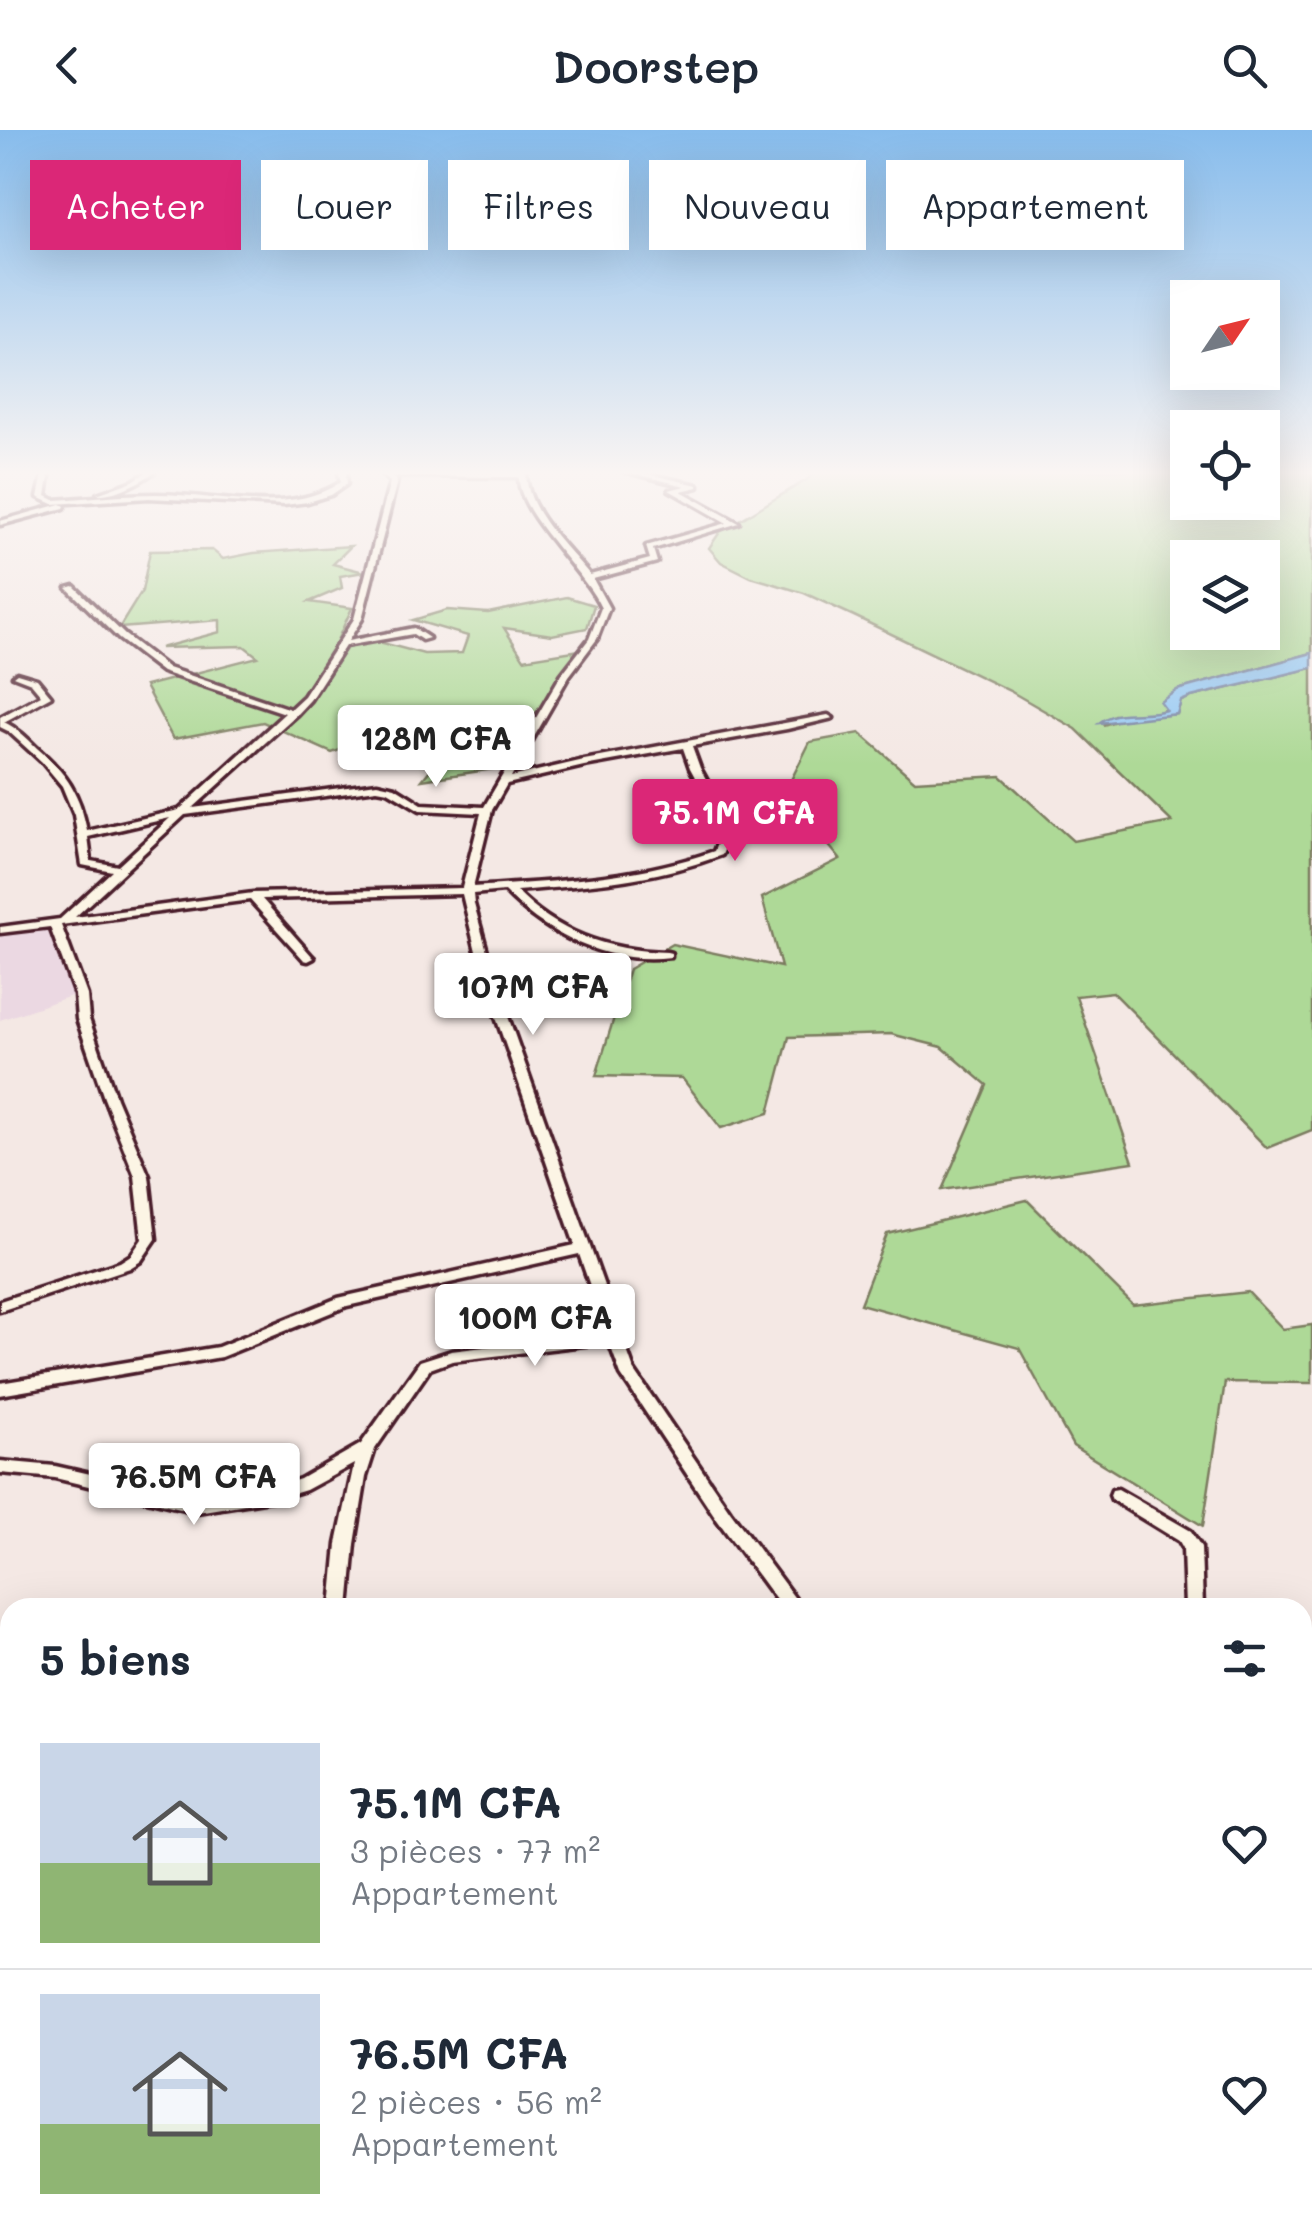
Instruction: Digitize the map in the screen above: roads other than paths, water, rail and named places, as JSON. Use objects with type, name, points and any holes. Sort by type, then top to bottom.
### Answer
[{"type":"street","points":[[59,922],[122,870],[179,813],[293,713],[344,644],[366,599],[371,568]]},
{"type":"street","points":[[580,568],[603,600],[597,629],[487,810],[467,892],[490,980],[627,1371],[661,1426],[786,1598]]},
{"type":"street","points":[[587,578],[623,568]]},
{"type":"street","points":[[71,588],[122,638],[165,670],[293,713]]},
{"type":"street","points":[[344,644],[414,631],[425,638]]},
{"type":"street","points":[[17,676],[34,681],[46,696],[0,722],[63,774],[84,835],[87,865],[122,870]]},
{"type":"street","points":[[504,782],[578,762],[687,746],[828,718]]},
{"type":"street","points":[[0,930],[253,896],[467,892],[600,881],[680,867],[718,853],[728,830],[694,768],[687,746]]},
{"type":"street","points":[[84,835],[179,813],[378,786],[392,788],[420,807],[487,810]]},
{"type":"street","points":[[507,888],[524,908],[576,938],[634,956],[667,955]]},
{"type":"street","points":[[253,896],[308,958]]},
{"type":"street","points":[[0,1306],[125,1265],[136,1258],[149,1239],[142,1176],[83,1019],[82,996],[59,922]]},
{"type":"street","points":[[0,1388],[222,1352],[343,1302],[585,1248]]},
{"type":"street","points":[[341,1598],[346,1544],[368,1448],[431,1361],[614,1336]]},
{"type":"street","points":[[0,1467],[55,1472],[209,1504],[306,1484],[368,1448]]},
{"type":"street","points":[[1118,1495],[1185,1536],[1192,1548],[1194,1598]]},
{"type":"water","points":[[1312,653],[1312,668],[1191,697],[1181,701],[1177,714],[1099,723],[1121,714],[1166,710],[1160,702],[1177,690]]}]
